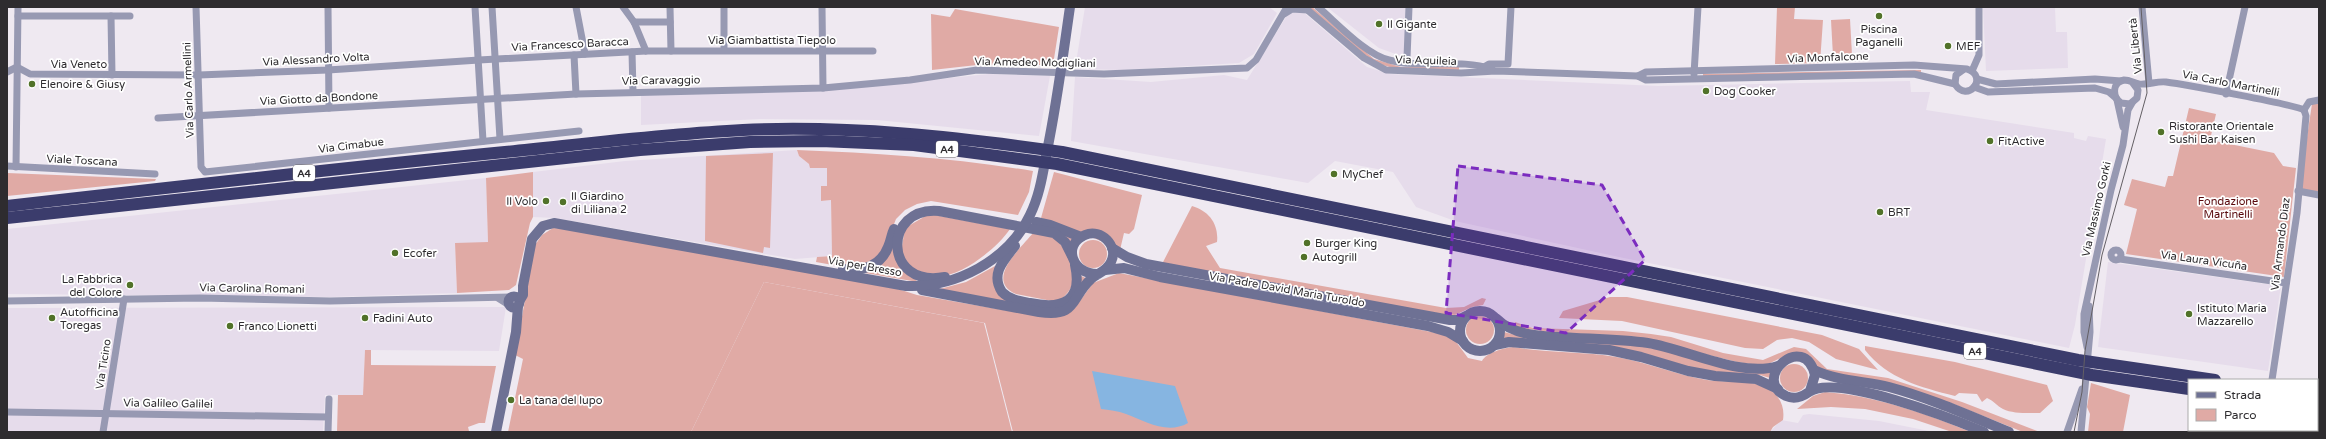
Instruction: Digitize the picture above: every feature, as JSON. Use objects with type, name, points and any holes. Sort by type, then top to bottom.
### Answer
[{"type":"highway","name":"A4","points":[[7,206],[435,159],[744,130],[821,130],[914,134],[986,141],[1062,152],[2077,366]]},
{"type":"highway","name":"A4","points":[[7,218],[640,150],[758,142],[821,141],[914,146],[1058,164],[2188,389]]},
{"type":"highway","name":"A4","points":[[2093,369],[2204,379]]},
{"type":"street","points":[[16,167],[18,7]]},
{"type":"street","name":"Via Carlo Armellini","points":[[196,7],[201,167],[204,172]]},
{"type":"street","points":[[328,7],[329,108]]},
{"type":"street","points":[[475,7],[482,99],[483,141]]},
{"type":"street","points":[[492,7],[500,139]]},
{"type":"street","points":[[576,7],[585,54]]},
{"type":"street","points":[[623,7],[634,22],[646,51]]},
{"type":"street","points":[[670,7],[671,51]]},
{"type":"street","points":[[724,7],[724,50]]},
{"type":"street","points":[[822,7],[823,88]]},
{"type":"street","name":"Via per Bresso","points":[[1065,7],[1068,25]]},
{"type":"street","name":"Via per Bresso","points":[[514,302],[522,286],[532,239],[542,226],[554,223],[906,286],[931,286],[969,273],[1005,248],[1020,231],[1030,216],[1049,141],[1060,79],[1070,7]]},
{"type":"street","points":[[1283,14],[1287,7]]},
{"type":"street","name":"Via Aquileia","points":[[1318,7],[1370,51],[1388,60],[1484,67],[1496,71]]},
{"type":"street","points":[[1407,58],[1409,7]]},
{"type":"street","points":[[1484,67],[1489,64],[1508,64],[1511,7]]},
{"type":"street","points":[[1694,80],[1698,7]]},
{"type":"street","points":[[1972,71],[1980,56],[1979,7]]},
{"type":"street","name":"Via Libertà","points":[[2142,7],[2149,83]]},
{"type":"street","points":[[2226,94],[2245,7]]},
{"type":"street","points":[[1283,14],[1292,9],[1306,8]]},
{"type":"street","name":"Via Aquileia","points":[[1306,8],[1364,58],[1386,70],[1461,73],[1496,71],[1638,76],[1646,80],[1694,80]]},
{"type":"street","name":"Via Amedeo Modigliani","points":[[823,88],[910,80],[977,70],[1104,74],[1247,68],[1256,60],[1283,14]]},
{"type":"street","points":[[18,16],[130,16]]},
{"type":"street","points":[[111,16],[112,75]]},
{"type":"street","points":[[634,22],[670,22]]},
{"type":"street","name":"Via Francesco Baracca","points":[[479,60],[646,51]]},
{"type":"street","name":"Via Giambattista Tiepolo","points":[[646,51],[873,51]]},
{"type":"street","points":[[632,52],[633,91]]},
{"type":"street","points":[[574,55],[576,94]]},
{"type":"street","name":"Via Alessandro Volta","points":[[154,75],[199,75],[328,70],[479,60]]},
{"type":"street","name":"Via Monfalcone","points":[[1694,70],[1914,65],[1963,70]]},
{"type":"street","points":[[7,72],[17,66]]},
{"type":"street","name":"Via Veneto","points":[[17,66],[30,74],[154,75]]},
{"type":"street","name":"Via Aquileia","points":[[1638,76],[1646,72],[1694,70]]},
{"type":"street","points":[[1972,71],[1963,70],[1956,75],[1955,84],[1963,91],[1971,90],[1977,79]]},
{"type":"street","points":[[1972,71],[1977,79],[1996,84],[2091,79],[2114,82],[2124,80],[2132,82],[2137,86],[2139,93],[2136,100],[2132,104],[2123,104],[2116,99],[2111,92],[2095,88],[1988,92],[1974,87]]},
{"type":"street","name":"Via Monfalcone","points":[[1694,80],[1914,74],[1955,84]]},
{"type":"street","points":[[2116,99],[2115,88],[2124,80]]},
{"type":"street","name":"Via Carlo Martinelli","points":[[2132,82],[2169,83],[2304,110]]},
{"type":"street","name":"Via Caravaggio","points":[[498,98],[633,91],[823,88]]},
{"type":"street","name":"Via Giotto da Bondone","points":[[158,118],[498,98]]},
{"type":"street","name":"Via Massimo Gorki","points":[[2116,99],[2121,112],[2124,141]]},
{"type":"street","points":[[2304,110],[2309,102],[2319,100]]},
{"type":"street","name":"Via Massimo Gorki","points":[[2081,432],[2087,347],[2090,332],[2088,307],[2091,282],[2111,190],[2124,141],[2128,110],[2132,104]]},
{"type":"street","name":"Via Armando Diaz","points":[[2272,379],[2297,213],[2306,116],[2304,110]]},
{"type":"street","name":"Via Cimabue","points":[[204,172],[579,131]]},
{"type":"street","name":"Viale Toscana","points":[[7,166],[155,174]]},
{"type":"street","points":[[2298,191],[2319,195]]},
{"type":"street","points":[[793,265],[828,266],[852,270],[870,267],[886,252],[898,220],[910,210],[924,204],[939,204],[1050,225],[1081,237]]},
{"type":"street","points":[[906,286],[1054,314],[1074,304],[1085,286],[1102,272],[1113,258],[1112,248],[1107,239],[1099,234],[1089,234],[1081,237],[1073,248],[1074,260],[1077,285],[1070,299],[1051,307],[1015,300],[1006,296],[1000,288],[998,270],[1000,264],[1020,240],[1020,231],[1012,233],[993,252],[962,271],[937,278],[923,278],[911,272],[902,262],[897,248],[901,228],[909,219],[920,213],[932,211],[1054,233],[1065,242],[1074,260],[1084,272],[1102,272]]},
{"type":"street","name":"Via Padre David Maria Turoldo","points":[[1112,248],[1126,257],[1154,266],[1450,320],[1458,320],[1466,316]]},
{"type":"street","name":"Via Laura Vicuña","points":[[2120,259],[2286,283]]},
{"type":"street","name":"Via Padre David Maria Turoldo","points":[[1102,272],[1124,268],[1160,277],[1428,326],[1448,332],[1463,341]]},
{"type":"street","name":"Via Carolina Romani","points":[[7,301],[124,299],[330,300],[498,298],[502,296],[514,302]]},
{"type":"street","name":"Via Ticino","points":[[104,432],[124,299]]},
{"type":"street","points":[[496,432],[511,350],[509,340],[514,302]]},
{"type":"street","points":[[1810,391],[1815,381],[1814,370],[1811,364],[1800,358],[1788,358],[1778,366],[1769,369],[1746,367],[1648,343],[1534,335],[1513,329],[1489,312],[1482,310],[1473,311],[1466,316],[1460,330],[1463,341],[1470,348],[1479,351],[1509,342],[1609,350],[1641,357],[1688,371],[1715,376],[1756,379],[1778,389],[1784,395],[1794,398],[1805,395],[1810,391],[1821,387],[1883,396],[1927,409],[1984,432]]},
{"type":"street","points":[[1495,345],[1501,330],[1497,319]]},
{"type":"street","points":[[1778,366],[1774,377],[1778,389]]},
{"type":"street","points":[[1814,370],[1842,379],[1887,387],[1930,400],[2009,432]]},
{"type":"street","name":"Via Massimo Gorki","points":[[2067,432],[2084,384]]},
{"type":"street","points":[[328,432],[329,399]]},
{"type":"street","name":"Via Galileo Galilei","points":[[7,412],[107,412],[328,418]]},
{"type":"highlighted area","points":[[1458,166],[1602,185],[1645,260],[1566,333],[1446,313]]},
{"type":"shaded area","points":[[1085,7],[1269,7],[1277,13],[1254,54],[1239,63],[1123,70],[1075,69]]},
{"type":"shaded area","points":[[1327,7],[1407,7],[1404,57],[1379,48]]},
{"type":"shaded area","points":[[1983,7],[2055,7],[2056,32],[2067,32],[2068,68],[1986,71]]},
{"type":"shaded area","points":[[1301,10],[1367,67],[1390,74],[1658,86],[1910,81],[1911,92],[1930,92],[1926,110],[2074,133],[2074,138],[2086,141],[2088,136],[2106,139],[2075,325],[2069,348],[1619,257],[1455,221],[1416,207],[1393,172],[1335,161],[1308,183],[1071,141],[1075,77],[1151,82],[1224,75],[1247,80],[1286,17],[1292,12]]},
{"type":"shaded area","points":[[989,74],[1050,76],[1039,136],[877,120],[760,119],[641,125],[641,93],[817,91]]},
{"type":"shaded area","points":[[797,150],[799,156],[809,164],[827,168],[827,186],[821,201],[831,200],[832,256],[795,259],[554,218],[533,217],[533,172],[625,161]]},
{"type":"shaded area","points":[[486,178],[488,243],[455,243],[457,293],[331,297],[7,294],[7,229]]},
{"type":"shaded area","name":"Istituto Maria Mazzarello","points":[[2108,262],[2281,286],[2268,371],[2098,347]]},
{"type":"shaded area","points":[[506,307],[499,351],[365,350],[363,395],[325,395],[323,432],[7,432],[7,308]]},
{"type":"shaded area","points":[[1809,414],[1879,421],[1934,432],[1770,432],[1781,420],[1798,423],[1803,415]]},
{"type":"green space","points":[[1309,7],[1312,7],[1374,59],[1401,67],[1459,67],[1459,70],[1403,70],[1376,62],[1365,56],[1345,41]]},
{"type":"green space","points":[[1777,7],[1795,7],[1794,19],[1823,20],[1820,63],[1775,64]]},
{"type":"green space","points":[[955,9],[1059,27],[1053,65],[977,65],[932,70],[931,14],[950,17]]},
{"type":"green space","points":[[1850,19],[1852,55],[1833,56],[1831,20]]},
{"type":"green space","points":[[1921,70],[1921,72],[1703,77],[1703,74]]},
{"type":"green space","points":[[2319,102],[2319,192],[2299,190],[2312,104]]},
{"type":"green space","name":"Fondazione Martinelli","points":[[2189,108],[2216,114],[2210,140],[2274,153],[2283,166],[2296,168],[2284,277],[2126,254],[2137,209],[2124,205],[2132,179],[2165,187],[2168,176],[2173,176]]},
{"type":"green space","points":[[797,150],[915,157],[1003,166],[1033,171],[1029,192],[1018,215],[931,201],[917,204],[905,210],[896,219],[886,245],[871,263],[844,267],[816,262],[817,257],[832,256],[831,200],[821,201],[821,186],[827,186],[827,168],[810,168],[809,164],[799,156]]},
{"type":"green space","points":[[773,153],[770,248],[764,247],[763,253],[705,241],[706,156]]},
{"type":"green space","points":[[533,172],[533,217],[530,223],[516,285],[509,290],[457,293],[455,243],[488,242],[486,178]]},
{"type":"green space","points":[[1054,172],[1142,195],[1134,229],[1129,234],[1124,233],[1120,250],[1081,232],[1075,232],[1041,218]]},
{"type":"green space","points":[[7,173],[156,179],[155,181],[7,196]]},
{"type":"green space","points":[[1192,206],[1203,211],[1212,219],[1216,229],[1217,242],[1206,246],[1220,268],[1446,308],[1464,307],[1482,298],[1486,299],[1483,305],[1472,307],[1453,316],[1162,264]]},
{"type":"green space","points":[[926,207],[937,207],[1075,237],[1070,245],[1067,240],[934,208],[898,229],[906,271],[918,282],[859,272],[867,270],[905,216]]},
{"type":"green space","points":[[929,214],[1010,229],[988,252],[958,272],[938,276],[931,275],[911,269],[901,252],[905,228]]},
{"type":"green space","points":[[553,228],[571,229],[898,289],[917,295],[1039,316],[1074,309],[1093,283],[1119,273],[1442,334],[1454,339],[1468,358],[1482,361],[1491,353],[1513,347],[1616,357],[1707,380],[1754,383],[1767,388],[1775,394],[1781,402],[1783,420],[1773,427],[1770,432],[1013,432],[985,323],[764,282],[691,432],[508,432],[523,359],[515,355],[535,245],[542,235]]},
{"type":"green space","points":[[1033,233],[1056,238],[1071,263],[1073,280],[1071,288],[1066,295],[1057,302],[1016,294],[1007,288],[1003,281],[1004,273],[1008,264]]},
{"type":"green space","points":[[1093,240],[1099,241],[1103,244],[1106,248],[1106,260],[1103,264],[1099,267],[1093,268],[1087,267],[1083,264],[1080,260],[1079,254],[1080,248],[1083,244],[1087,241]]},
{"type":"green space","points":[[995,266],[1001,296],[1059,308],[1079,275],[1088,279],[1057,311],[936,290],[966,282]]},
{"type":"green space","points":[[764,282],[984,323],[1012,432],[691,432]]},
{"type":"green space","points":[[1610,297],[1627,297],[1822,335],[1859,349],[1878,370],[1836,359],[1809,342],[1792,338],[1777,340],[1763,349],[1745,348],[1622,321],[1559,318],[1563,311]]},
{"type":"green space","points":[[1480,316],[1490,320],[1494,330],[1490,340],[1480,344],[1470,340],[1466,330],[1470,320]]},
{"type":"green space","points":[[1515,322],[1533,328],[1623,331],[1671,337],[1723,353],[1763,360],[1794,347],[1806,349],[1827,369],[1888,378],[1962,402],[2040,432],[2023,432],[1951,403],[1830,374],[1789,354],[1764,366],[1737,362],[1696,352],[1513,327]]},
{"type":"green space","points":[[1504,332],[1523,337],[1624,343],[1771,371],[1770,378],[1760,375],[1726,374],[1511,338],[1502,338]]},
{"type":"green space","points":[[1865,346],[1955,362],[2047,385],[2053,401],[2040,413],[2026,413],[2007,411],[1987,398],[1982,402],[1977,394],[1959,393],[1955,396],[1929,389],[1894,375],[1874,360],[1865,350]]},
{"type":"green space","points":[[365,350],[371,350],[371,365],[496,366],[485,423],[479,423],[468,427],[469,431],[458,432],[337,432],[338,395],[363,395]]},
{"type":"green space","points":[[1794,364],[1804,368],[1808,378],[1804,388],[1794,392],[1784,388],[1780,378],[1784,368]]},
{"type":"green space","points":[[2091,383],[2130,395],[2123,432],[2088,432],[2090,414],[2087,407]]},
{"type":"green space","points":[[1825,392],[1863,397],[1900,406],[1971,432],[1952,432],[1913,419],[1865,409],[1831,407],[1797,409],[1813,396]]},
{"type":"water","points":[[1092,371],[1175,386],[1188,423],[1172,428],[1156,426],[1123,413],[1101,409]]},
{"type":"tram line","points":[[2074,432],[2082,392],[2085,351],[2102,255],[2147,93],[2141,7]]},
{"type":"place","name":"Piscina Paganelli","points":[[1879,16]]},
{"type":"place","name":"Il Gigante","points":[[1379,24]]},
{"type":"place","name":"MEF","points":[[1948,46]]},
{"type":"place","name":"Elenoire & Giusy","points":[[32,84]]},
{"type":"place","name":"Dog Cooker","points":[[1706,91]]},
{"type":"place","name":"Ristorante Orientale Sushi Bar Kaisen","points":[[2161,132]]},
{"type":"place","name":"FitActive","points":[[1990,141]]},
{"type":"place","name":"MyChef","points":[[1334,174]]},
{"type":"place","name":"Il Volo","points":[[546,201]]},
{"type":"place","name":"Il Giardino di Liliana 2","points":[[563,202]]},
{"type":"place","name":"BRT","points":[[1880,212]]},
{"type":"place","name":"Burger King","points":[[1307,243]]},
{"type":"place","name":"Ecofer","points":[[395,253]]},
{"type":"place","name":"Autogrill","points":[[1304,257]]},
{"type":"place","name":"La Fabbrica del Colore","points":[[130,285]]},
{"type":"place","name":"Istituto Maria Mazzarello","points":[[2189,314]]},
{"type":"place","name":"Autofficina Toregas","points":[[52,318]]},
{"type":"place","name":"Fadini Auto","points":[[365,318]]},
{"type":"place","name":"Franco Lionetti","points":[[230,326]]},
{"type":"place","name":"La tana del lupo","points":[[511,400]]}]
